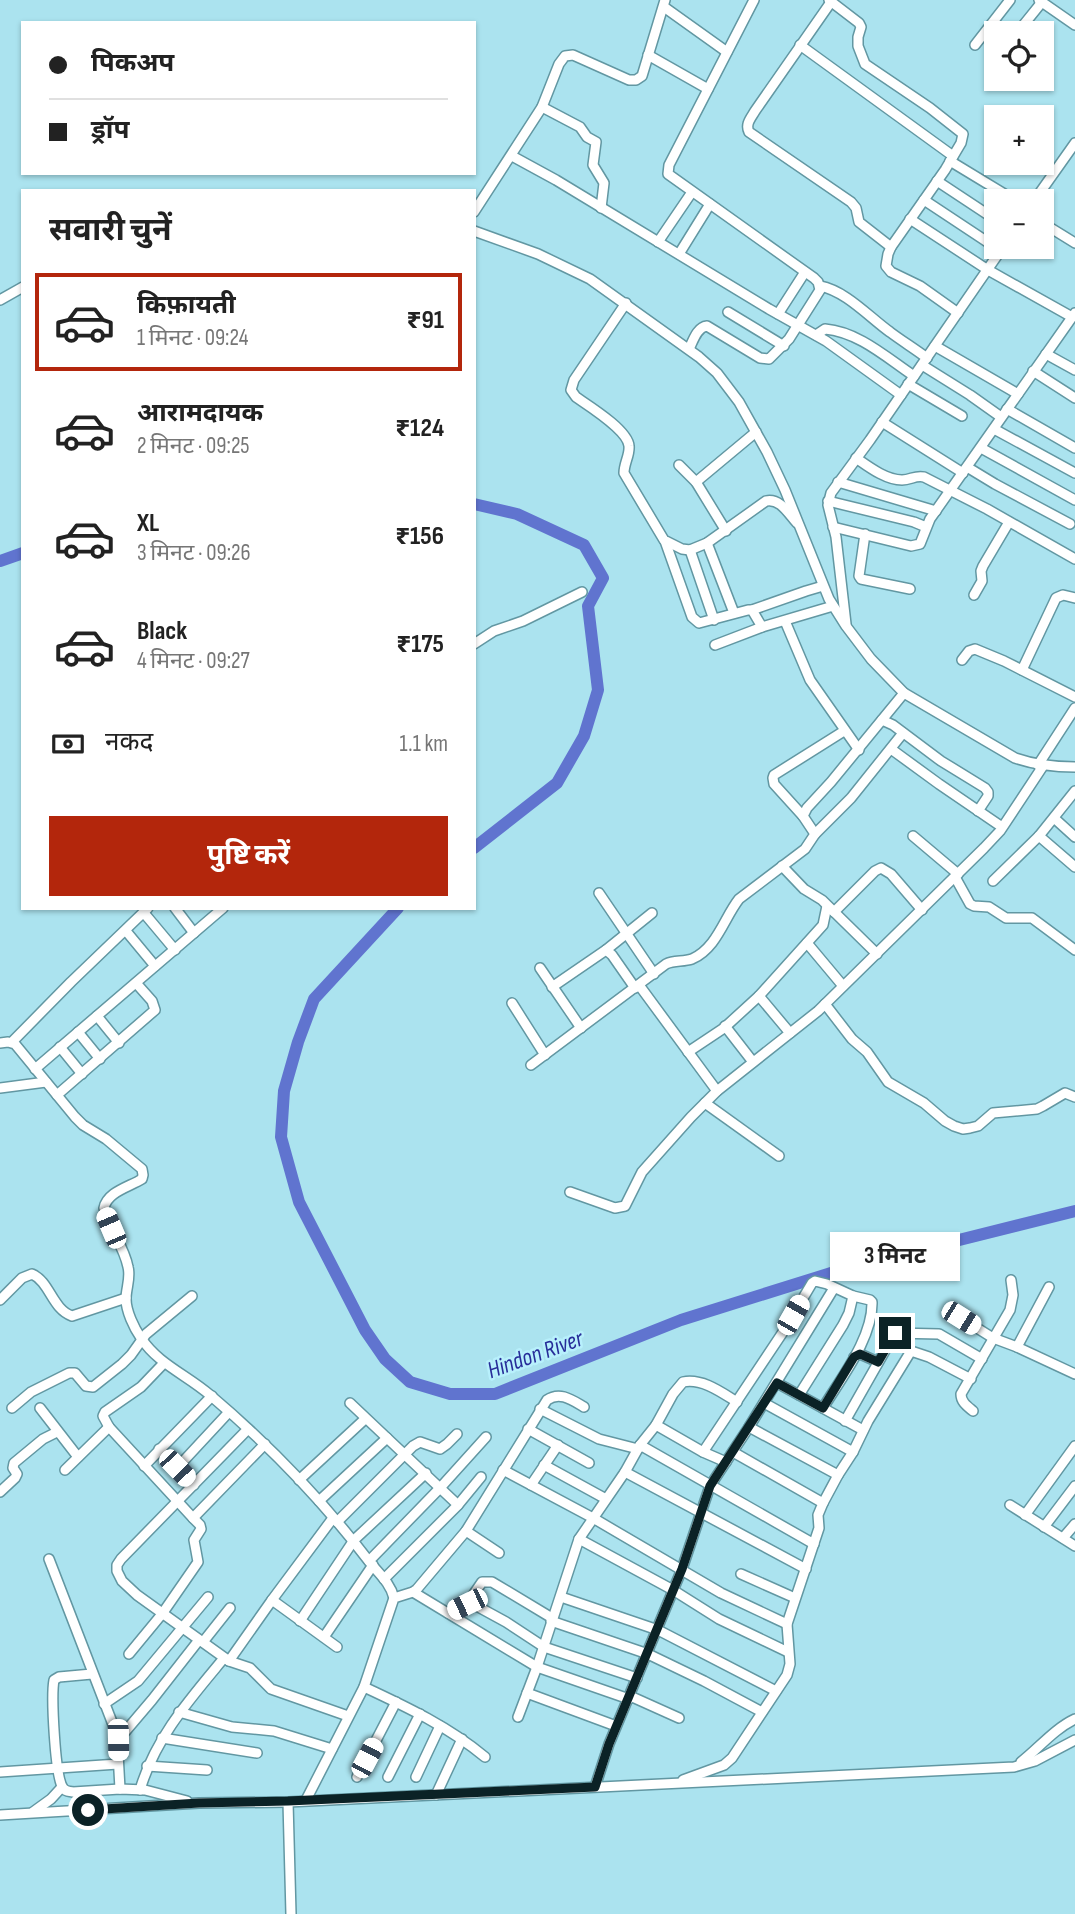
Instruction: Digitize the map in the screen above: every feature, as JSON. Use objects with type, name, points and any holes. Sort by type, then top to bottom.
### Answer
[{"type":"street","points":[[688,349],[702,326],[707,326],[765,359],[773,356],[799,325],[820,290],[818,282],[805,272],[668,174],[754,0]]},
{"type":"street","points":[[975,45],[1010,0]]},
{"type":"street","points":[[891,247],[859,222],[856,208],[850,202],[748,129],[755,111],[830,1],[859,23],[861,27],[858,46],[865,64],[961,132],[963,138],[952,158],[891,247],[886,266],[891,272],[928,291],[958,313]]},
{"type":"street","points":[[1026,21],[1041,1],[1075,25]]},
{"type":"street","points":[[476,209],[542,107],[565,55],[573,55],[629,80],[636,80],[642,76],[664,4],[727,52]]},
{"type":"street","points":[[800,46],[998,189]]},
{"type":"street","points":[[648,55],[708,89]]},
{"type":"street","points":[[542,107],[580,127],[587,137],[596,142],[593,165],[604,183],[601,208]]},
{"type":"street","points":[[1044,189],[1071,156],[1075,143]]},
{"type":"street","points":[[512,156],[816,335],[901,395]]},
{"type":"street","points":[[937,181],[984,212]]},
{"type":"street","points":[[658,242],[692,192]]},
{"type":"street","points":[[924,200],[984,238]]},
{"type":"street","points":[[679,254],[710,204]]},
{"type":"street","points":[[833,527],[916,546],[919,544],[936,511],[1073,315],[988,270],[910,219]]},
{"type":"street","points":[[1054,230],[1075,243]]},
{"type":"street","points":[[476,232],[577,271],[699,357],[727,384],[756,432],[785,489],[833,606],[871,659],[904,694],[1015,758],[1040,765],[1075,767]]},
{"type":"street","points":[[846,626],[828,501],[838,482],[995,259]]},
{"type":"street","points":[[778,314],[805,272]]},
{"type":"street","points":[[820,286],[828,287],[848,300],[924,362],[1001,417]]},
{"type":"street","points":[[0,300],[21,288]]},
{"type":"street","points":[[626,303],[574,380],[571,390],[572,394],[625,436],[629,447],[624,473],[664,540],[692,617],[699,623],[714,620],[823,586]]},
{"type":"street","points":[[729,312],[783,346]]},
{"type":"street","points":[[816,335],[825,330],[848,334],[858,339],[962,416]]},
{"type":"street","points":[[935,346],[1018,394]]},
{"type":"street","points":[[1046,354],[1075,370]]},
{"type":"street","points":[[1033,371],[1075,398]]},
{"type":"street","points":[[1007,409],[1075,447]]},
{"type":"street","points":[[882,422],[965,470],[1070,524]]},
{"type":"street","points":[[993,429],[1075,473]]},
{"type":"street","points":[[696,482],[756,432]]},
{"type":"street","points":[[981,448],[1075,500]]},
{"type":"street","points":[[856,458],[881,474],[900,480],[919,475],[925,477],[1075,559]]},
{"type":"street","points":[[679,465],[696,482],[726,531]]},
{"type":"street","points":[[838,482],[936,511]]},
{"type":"street","points":[[664,540],[673,546],[690,550],[707,543],[771,499],[779,503],[800,527]]},
{"type":"street","points":[[828,501],[926,527]]},
{"type":"street","points":[[974,595],[982,581],[983,566],[1009,522]]},
{"type":"street","points":[[865,534],[860,579],[910,589]]},
{"type":"street","points":[[707,543],[734,613]]},
{"type":"street","points":[[690,550],[714,620]]},
{"type":"street","points":[[476,644],[494,631],[523,621],[582,592]]},
{"type":"street","points":[[1022,670],[1056,598],[1063,595],[1075,598]]},
{"type":"street","points":[[715,645],[762,627],[833,606]]},
{"type":"street","points":[[752,610],[762,627]]},
{"type":"street","points":[[785,621],[810,680],[859,750]]},
{"type":"street","points":[[962,660],[969,651],[975,649],[1075,697]]},
{"type":"street","points":[[803,816],[904,694]]},
{"type":"street","points":[[570,1192],[615,1208],[625,1206],[642,1172],[705,1103],[825,1004],[957,876],[1003,827],[1075,708]]},
{"type":"street","points":[[882,720],[985,788],[988,796],[978,811]]},
{"type":"street","points":[[814,834],[772,778],[844,731]]},
{"type":"street","points":[[531,1065],[671,962],[690,960],[701,953],[720,932],[739,899],[805,849],[814,834],[851,798],[903,733]]},
{"type":"street","points":[[891,749],[1003,827]]},
{"type":"street","points":[[993,881],[1039,836],[1075,791]]},
{"type":"street","points":[[1054,818],[1075,837]]},
{"type":"street","points":[[913,836],[957,876],[970,904],[989,906],[1006,918],[1032,918],[1075,950]]},
{"type":"street","points":[[1039,836],[1075,867]]},
{"type":"street","points":[[782,866],[877,954]]},
{"type":"street","points":[[688,1052],[725,1026],[760,996],[823,925],[830,909],[875,871],[881,868],[891,874],[922,910]]},
{"type":"street","points":[[599,893],[654,974]]},
{"type":"street","points":[[0,1043],[12,1042],[146,910],[175,950]]},
{"type":"street","points":[[177,910],[194,933]]},
{"type":"street","points":[[35,1069],[175,950],[216,910]]},
{"type":"street","points":[[552,987],[606,950],[652,913]]},
{"type":"street","points":[[126,931],[155,966]]},
{"type":"street","points":[[1066,943],[1075,934]]},
{"type":"street","points":[[807,943],[843,986]]},
{"type":"street","points":[[606,950],[717,1091]]},
{"type":"street","points":[[540,968],[581,1028]]},
{"type":"street","points":[[57,1095],[155,1010],[152,1001],[136,983]]},
{"type":"street","points":[[760,996],[790,1033]]},
{"type":"street","points":[[512,1003],[545,1055]]},
{"type":"street","points":[[825,1004],[852,1039],[867,1052],[888,1082],[924,1103],[954,1126],[970,1128],[978,1126],[993,1113],[1037,1109],[1065,1093],[1075,1097]]},
{"type":"street","points":[[97,1016],[119,1043]]},
{"type":"street","points":[[725,1026],[754,1062]]},
{"type":"street","points":[[78,1032],[100,1059]]},
{"type":"street","points":[[12,1042],[83,1125],[106,1139],[144,1172],[142,1179],[116,1193],[104,1205],[129,1269],[126,1298],[142,1339],[164,1363],[212,1396],[265,1444],[354,1540],[392,1587],[394,1598],[364,1687],[306,1800]]},
{"type":"street","points":[[60,1047],[82,1074]]},
{"type":"street","points":[[0,1088],[46,1082]]},
{"type":"street","points":[[705,1103],[779,1156]]},
{"type":"street","points":[[0,1300],[22,1278],[32,1274],[40,1278],[62,1311],[72,1316],[126,1298]]},
{"type":"street","points":[[973,1411],[961,1399],[961,1394],[1012,1304],[1011,1280]]},
{"type":"street","points":[[703,1452],[783,1332],[812,1283],[818,1282],[870,1300],[872,1310],[866,1333],[823,1408]]},
{"type":"street","points":[[1017,1347],[1049,1287]]},
{"type":"street","points":[[595,1787],[617,1726],[682,1569],[710,1486],[777,1383],[834,1288]]},
{"type":"street","points":[[12,1408],[31,1392],[69,1373],[75,1373],[86,1386],[93,1387],[122,1364],[142,1339],[192,1296]]},
{"type":"street","points":[[799,1395],[843,1325],[853,1296]]},
{"type":"street","points":[[961,1318],[993,1338],[1075,1374]]},
{"type":"street","points":[[845,1421],[895,1333],[939,1334],[982,1359]]},
{"type":"street","points":[[675,1783],[724,1765],[732,1758],[787,1675],[790,1664],[786,1624],[819,1528],[818,1515],[863,1430],[911,1351],[920,1352],[971,1379]]},
{"type":"street","points":[[854,1357],[860,1354],[878,1362]]},
{"type":"street","points":[[129,1654],[162,1614],[198,1562],[194,1540],[201,1529],[200,1525],[109,1427],[103,1416],[141,1387],[164,1363]]},
{"type":"street","points":[[518,1717],[579,1539],[656,1425],[673,1394],[683,1382],[698,1382],[737,1402]]},
{"type":"street","points":[[777,1383],[863,1430]]},
{"type":"street","points":[[394,1598],[413,1592],[466,1531],[547,1399],[557,1395],[565,1396],[584,1407]]},
{"type":"street","points":[[144,1466],[212,1396]]},
{"type":"street","points":[[350,1403],[458,1505]]},
{"type":"street","points":[[764,1403],[853,1452]]},
{"type":"street","points":[[40,1408],[78,1457]]},
{"type":"street","points":[[540,1409],[599,1439],[639,1447],[814,1545]]},
{"type":"street","points":[[177,1468],[229,1412]]},
{"type":"street","points":[[299,1480],[366,1419]]},
{"type":"street","points":[[656,1425],[726,1462]]},
{"type":"street","points":[[65,1470],[109,1427]]},
{"type":"street","points":[[749,1427],[838,1475]]},
{"type":"street","points":[[248,1429],[121,1559],[117,1571],[122,1581],[137,1595],[227,1660],[250,1668],[271,1689],[348,1716]]},
{"type":"street","points":[[528,1429],[589,1464]]},
{"type":"street","points":[[0,1492],[17,1476],[13,1468],[15,1463],[43,1438],[58,1432]]},
{"type":"street","points":[[140,1790],[147,1766],[179,1712],[227,1660],[335,1520],[420,1442],[440,1449],[457,1434]]},
{"type":"street","points":[[324,1637],[371,1563],[486,1437]]},
{"type":"street","points":[[319,1501],[387,1438]]},
{"type":"street","points":[[193,1518],[265,1444]]},
{"type":"street","points":[[531,1485],[558,1445]]},
{"type":"street","points":[[1025,1515],[1075,1447]]},
{"type":"street","points":[[159,1449],[194,1485]]},
{"type":"street","points":[[733,1452],[823,1503]]},
{"type":"street","points":[[544,1465],[606,1499]]},
{"type":"street","points":[[503,1470],[593,1518],[721,1593],[786,1624]]},
{"type":"street","points":[[625,1472],[806,1569]]},
{"type":"street","points":[[300,1621],[354,1540],[426,1473]]},
{"type":"street","points":[[384,1579],[458,1505],[481,1476]]},
{"type":"street","points":[[1044,1527],[1075,1486]]},
{"type":"street","points":[[1010,1505],[1075,1546]]},
{"type":"street","points":[[1063,1538],[1075,1524]]},
{"type":"street","points":[[466,1531],[499,1553]]},
{"type":"street","points":[[579,1539],[673,1590],[719,1619],[788,1652]]},
{"type":"street","points":[[49,1559],[118,1740],[120,1789]]},
{"type":"street","points":[[741,1574],[795,1598]]},
{"type":"street","points":[[448,1614],[467,1604],[482,1582],[492,1582],[552,1620],[648,1654],[762,1712]]},
{"type":"street","points":[[413,1592],[537,1667],[679,1718]]},
{"type":"street","points":[[104,1704],[138,1681],[208,1597]]},
{"type":"street","points":[[561,1597],[658,1630],[776,1691]]},
{"type":"street","points":[[272,1600],[337,1647]]},
{"type":"street","points":[[467,1604],[478,1605],[544,1647],[637,1678]]},
{"type":"street","points":[[118,1740],[230,1608]]},
{"type":"street","points":[[92,1674],[59,1677],[54,1680],[57,1768],[62,1787],[66,1791],[140,1790],[199,1803]]},
{"type":"street","points":[[364,1687],[420,1714],[485,1758]]},
{"type":"street","points":[[527,1693],[617,1726]]},
{"type":"street","points":[[357,1777],[397,1702]]},
{"type":"street","points":[[179,1712],[232,1727],[274,1731],[332,1749]]},
{"type":"street","points":[[388,1777],[420,1714]]},
{"type":"street","points":[[1014,1767],[1075,1719]]},
{"type":"street","points":[[416,1777],[440,1726]]},
{"type":"street","points":[[162,1738],[257,1753]]},
{"type":"street","points":[[436,1795],[462,1740]]},
{"type":"street","points":[[0,1815],[199,1803],[436,1795],[1014,1767],[1035,1761],[1075,1740]]},
{"type":"street","points":[[0,1772],[118,1764]]},
{"type":"street","points":[[147,1766],[207,1770]]},
{"type":"street","points":[[32,1813],[62,1787]]},
{"type":"street","points":[[288,1801],[291,1914]]},
{"type":"waterway","name":"Hindon River","points":[[476,504],[517,514],[584,545],[603,578],[588,606],[598,690],[584,736],[557,783],[476,846]]},
{"type":"waterway","name":"Hindon River","points":[[0,561],[21,554]]},
{"type":"waterway","name":"Hindon River","points":[[396,910],[314,999],[284,1091],[281,1137],[299,1202],[365,1330],[385,1359],[410,1382],[450,1394],[495,1394],[681,1320],[847,1268],[1075,1211]]},
{"type":"route","points":[[88,1810],[595,1787],[609,1744],[682,1569],[710,1486],[777,1383],[823,1408],[854,1357],[860,1354],[878,1362],[895,1333]]}]
